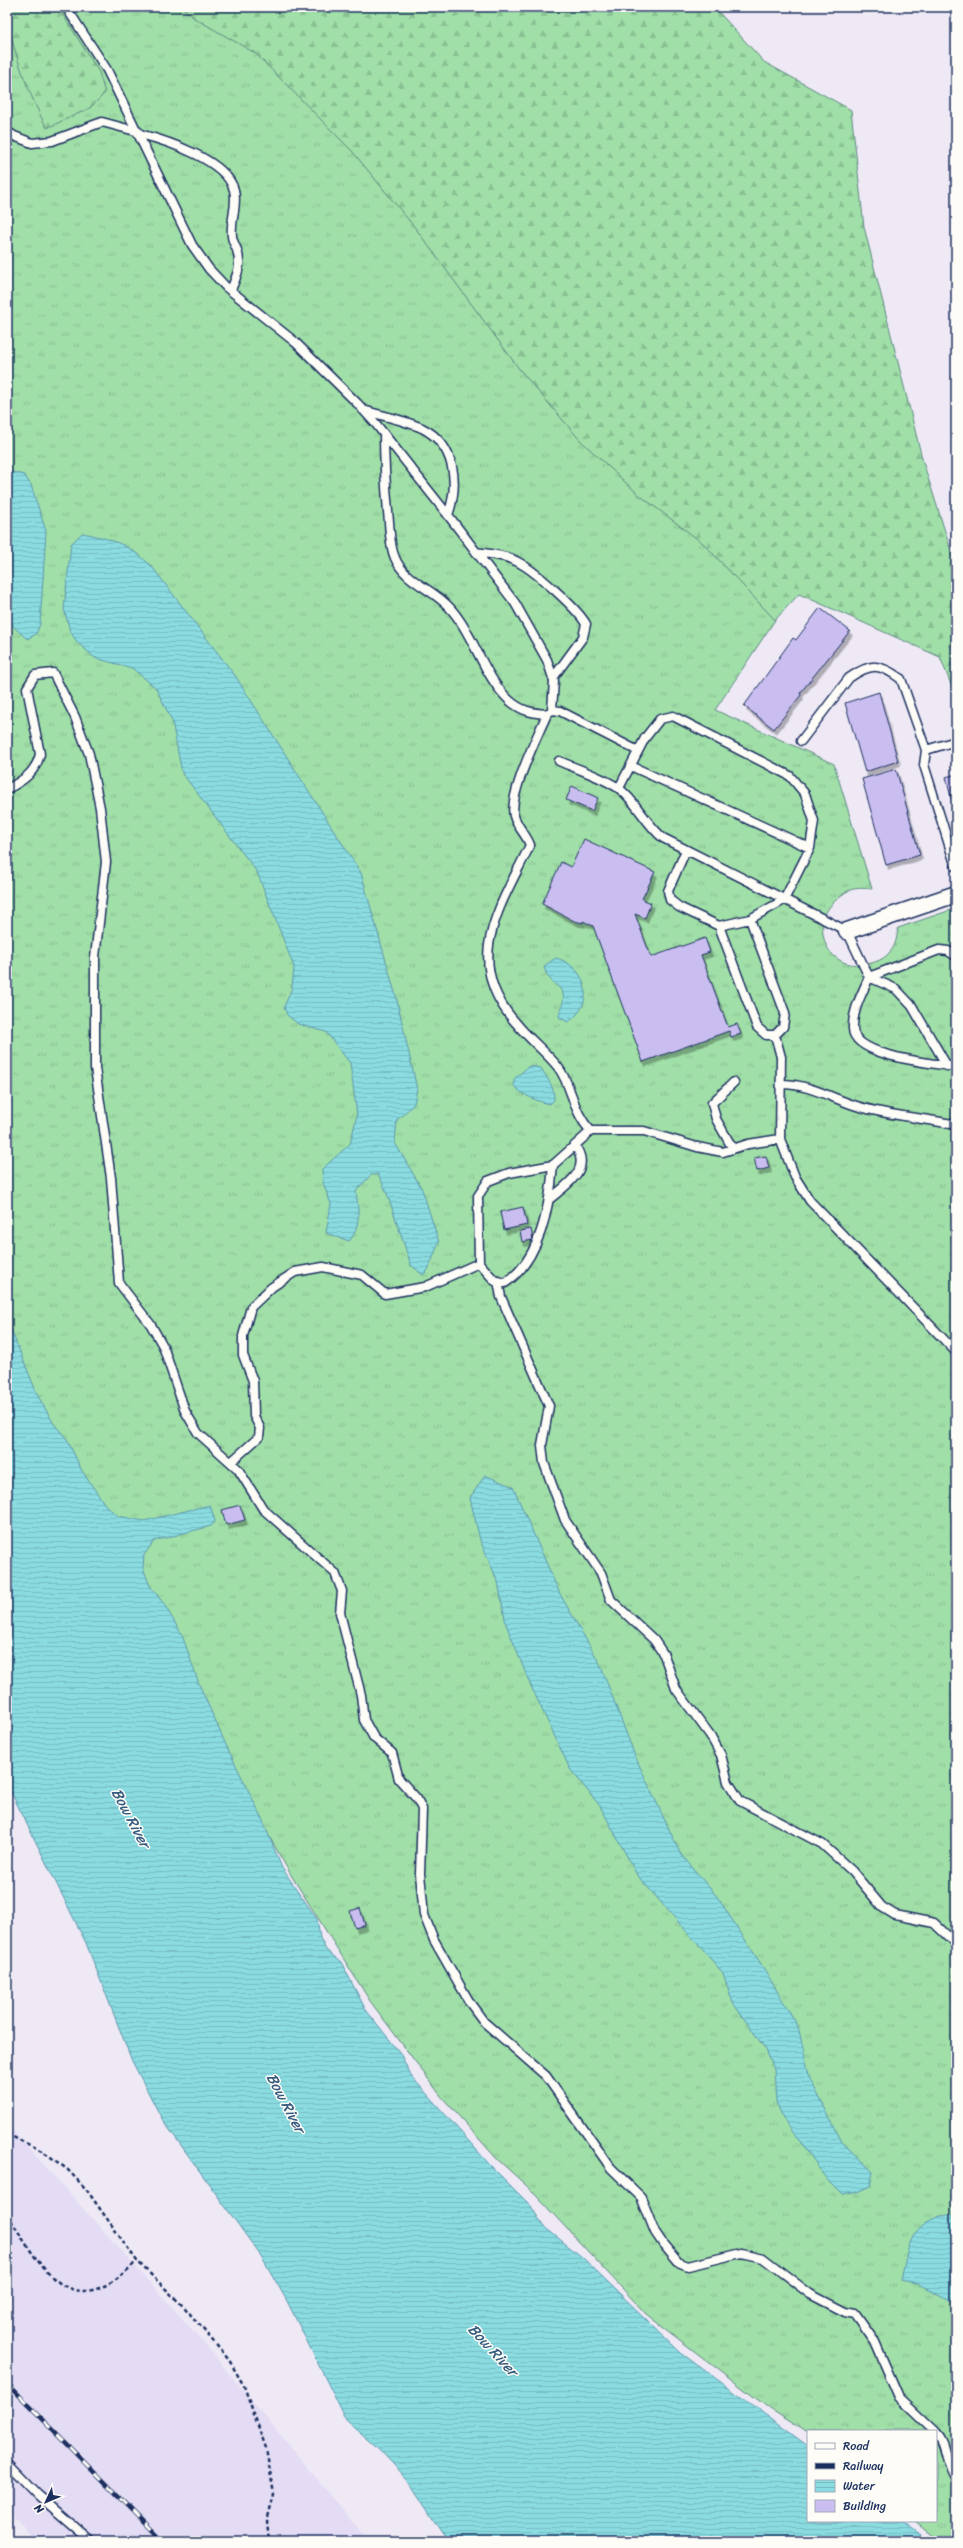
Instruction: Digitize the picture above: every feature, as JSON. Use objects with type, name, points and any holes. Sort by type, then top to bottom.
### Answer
[{"type":"street","points":[[847,931],[956,894]]},
{"type":"lane","points":[[66,7],[107,70],[139,133],[192,245],[209,269],[231,290],[295,342],[363,410],[384,434],[448,514],[515,603],[547,660],[553,678],[550,712],[520,774],[513,813],[517,824],[527,836],[530,845],[498,912],[488,940],[487,956],[490,975],[498,997],[515,1023],[561,1072],[581,1121],[591,1132]]},
{"type":"lane","points":[[7,131],[14,136],[32,143],[52,142],[102,122],[168,141],[192,152],[215,166],[234,189],[236,202],[232,236],[240,266],[231,290]]},
{"type":"lane","points":[[363,410],[424,429],[439,442],[451,460],[454,476],[454,496],[448,514]]},
{"type":"lane","points":[[384,434],[384,471],[391,546],[402,570],[410,579],[436,594],[451,610],[498,689],[510,701],[528,713],[560,711],[638,751]]},
{"type":"lane","points":[[476,552],[501,556],[518,562],[556,591],[581,615],[586,624],[583,637],[553,678]]},
{"type":"lane","points":[[801,741],[849,678],[869,666],[878,667],[901,679],[926,750],[924,765],[956,867]]},
{"type":"lane","points":[[7,789],[29,775],[38,764],[40,754],[27,688],[35,675],[53,673],[75,717],[89,754],[100,808],[106,862],[95,957],[95,1068],[111,1178],[119,1283],[151,1325],[163,1346],[185,1411],[198,1433],[231,1462],[263,1509],[335,1573],[342,1591],[340,1613],[361,1695],[364,1720],[374,1738],[392,1753],[398,1779],[418,1799],[422,1809],[420,1874],[424,1915],[434,1940],[470,2003],[484,2022],[546,2076],[610,2168],[641,2197],[655,2232],[678,2262],[688,2266],[699,2265],[741,2253],[762,2258],[810,2294],[845,2312],[855,2314],[875,2342],[884,2369],[898,2397],[935,2430]]},
{"type":"lane","points":[[619,788],[645,738],[660,719],[673,716],[790,776],[805,794],[814,821],[810,848],[784,900],[750,919],[719,926],[679,908],[670,900],[668,891],[686,850]]},
{"type":"lane","points":[[926,750],[956,741]]},
{"type":"lane","points":[[559,761],[619,788],[628,796],[650,828],[663,838],[847,931],[869,977],[896,989],[912,1006],[947,1066]]},
{"type":"lane","points":[[631,766],[810,848]]},
{"type":"lane","points":[[719,926],[757,1027],[766,1035],[775,1035],[782,1027],[785,1013],[750,919]]},
{"type":"lane","points":[[956,956],[948,951],[939,950],[869,977],[856,1008],[852,1031],[860,1044],[874,1052],[956,1067]]},
{"type":"lane","points":[[775,1035],[781,1057],[780,1139],[795,1177],[810,1200],[956,1352]]},
{"type":"lane","points":[[733,1149],[716,1119],[712,1103],[734,1082]]},
{"type":"lane","points":[[781,1084],[799,1084],[816,1089],[860,1107],[922,1120],[956,1125]]},
{"type":"lane","points":[[554,1165],[551,1198],[534,1248],[514,1277],[505,1283],[498,1281],[486,1273],[479,1263],[478,1196],[488,1182],[509,1173],[554,1165],[591,1132],[644,1131],[697,1147],[724,1152],[780,1139]]},
{"type":"lane","points":[[551,1198],[571,1181],[579,1170],[582,1162],[581,1154],[575,1146]]},
{"type":"lane","points":[[231,1462],[259,1437],[260,1428],[254,1416],[253,1381],[243,1355],[243,1336],[251,1307],[272,1288],[295,1272],[323,1267],[362,1275],[385,1294],[425,1286],[479,1263]]},
{"type":"lane","points":[[498,1281],[501,1297],[549,1406],[542,1445],[544,1463],[565,1520],[598,1567],[611,1600],[654,1640],[664,1655],[676,1689],[710,1735],[721,1755],[728,1782],[740,1801],[822,1844],[852,1871],[882,1907],[895,1915],[934,1923],[956,1944]]},
{"type":"lane","points":[[937,2432],[941,2437],[951,2471],[956,2478]]},
{"type":"lane","points":[[7,2463],[38,2495],[91,2541]]},
{"type":"path","points":[[7,2134],[44,2152],[68,2170],[86,2189],[137,2261],[185,2308],[229,2360],[244,2386],[266,2448],[274,2494],[267,2521],[269,2541]]},
{"type":"path","points":[[7,2214],[45,2268],[61,2285],[73,2291],[93,2290],[109,2284],[119,2278],[137,2261]]},
{"type":"shaded area","points":[[7,2124],[196,2334],[369,2541],[37,2541],[7,2511]]},
{"type":"green space","points":[[7,7],[270,7],[602,384],[775,620],[715,710],[834,764],[872,889],[859,888],[850,890],[837,899],[827,910],[824,918],[823,934],[829,950],[834,956],[846,963],[859,965],[873,963],[885,957],[891,950],[896,941],[898,928],[954,909],[956,913],[956,2541],[939,2541],[915,2522],[937,2522],[937,2430],[807,2430],[807,2432],[770,2409],[647,2315],[529,2188],[497,2159],[441,2096],[370,2001],[291,1875],[7,1374]]},
{"type":"green space","points":[[7,7],[58,7],[99,72],[105,93],[90,108],[47,128],[27,86],[15,52],[8,20]]},
{"type":"green space","points":[[182,7],[714,7],[764,62],[851,110],[864,227],[923,462],[956,566],[956,697],[940,657],[799,594],[775,620],[704,544],[638,494],[580,440],[520,370],[416,229],[352,151],[255,53],[194,18]]},
{"type":"water","points":[[7,471],[24,475],[31,485],[46,531],[40,624],[36,634],[27,639],[13,626],[7,611]]},
{"type":"water","points":[[82,533],[121,544],[145,560],[153,568],[236,677],[361,873],[397,1000],[417,1089],[414,1104],[397,1120],[395,1143],[422,1189],[439,1242],[428,1270],[423,1275],[411,1265],[387,1193],[378,1174],[371,1175],[356,1191],[358,1218],[356,1230],[349,1241],[326,1233],[331,1204],[323,1183],[322,1169],[350,1144],[357,1115],[350,1063],[326,1032],[298,1024],[287,1015],[284,1007],[292,988],[294,967],[257,872],[182,773],[172,721],[156,688],[132,668],[95,658],[77,642],[70,631],[64,609],[71,544]]},
{"type":"water","points":[[556,958],[575,969],[581,977],[584,986],[585,996],[583,1005],[577,1014],[568,1022],[559,1017],[563,1003],[563,994],[548,976],[544,966]]},
{"type":"water","points":[[529,1066],[541,1068],[550,1083],[554,1100],[550,1104],[530,1098],[514,1086],[514,1079]]},
{"type":"water","name":"Bow River","points":[[7,1320],[38,1396],[54,1424],[67,1439],[82,1471],[106,1506],[118,1516],[144,1521],[210,1505],[215,1521],[211,1526],[154,1541],[144,1555],[143,1568],[150,1586],[164,1604],[182,1635],[199,1684],[226,1745],[261,1816],[282,1868],[317,1919],[320,1938],[326,1950],[341,1962],[366,2010],[400,2053],[411,2076],[490,2165],[531,2206],[543,2226],[582,2257],[681,2353],[807,2445],[807,2522],[902,2522],[929,2541],[447,2541],[408,2480],[377,2447],[346,2420],[287,2301],[263,2259],[162,2119],[132,2061],[86,1943],[7,1784]]},
{"type":"water","points":[[485,1475],[513,1487],[560,1594],[600,1664],[635,1756],[680,1853],[718,1898],[761,1964],[798,2026],[810,2079],[842,2142],[873,2172],[870,2186],[857,2192],[843,2195],[829,2181],[784,2120],[776,2102],[774,2069],[766,2050],[733,2003],[723,1973],[637,1875],[600,1806],[570,1769],[530,1684],[506,1624],[498,1582],[480,1540],[470,1498]]},
{"type":"water","points":[[952,2213],[956,2218],[956,2303],[918,2284],[901,2281],[909,2245],[919,2228],[938,2217]]},
{"type":"building","points":[[820,608],[850,631],[800,693],[801,695],[774,729],[744,706],[793,638],[796,640]]},
{"type":"building","points":[[879,692],[898,761],[865,772],[845,703]]},
{"type":"building","points":[[896,769],[920,855],[886,865],[862,779]]},
{"type":"building","points":[[956,774],[956,818],[946,777]]},
{"type":"building","points":[[572,786],[598,798],[592,811],[566,800]]},
{"type":"building","points":[[584,839],[655,872],[642,899],[651,903],[645,918],[635,914],[651,957],[705,938],[710,952],[701,955],[728,1027],[737,1024],[741,1034],[731,1037],[729,1031],[643,1062],[593,926],[583,921],[583,923],[574,921],[542,904],[561,862],[571,867]]},
{"type":"building","points":[[766,1156],[769,1168],[757,1171],[754,1158]]},
{"type":"building","points":[[523,1207],[527,1225],[504,1230],[500,1212]]},
{"type":"building","points":[[531,1229],[533,1240],[522,1242],[520,1231]]},
{"type":"building","points":[[240,1505],[245,1520],[226,1525],[222,1510]]},
{"type":"building","points":[[360,1908],[365,1925],[355,1928],[350,1911]]},
{"type":"railway","points":[[7,2383],[163,2541]]}]
